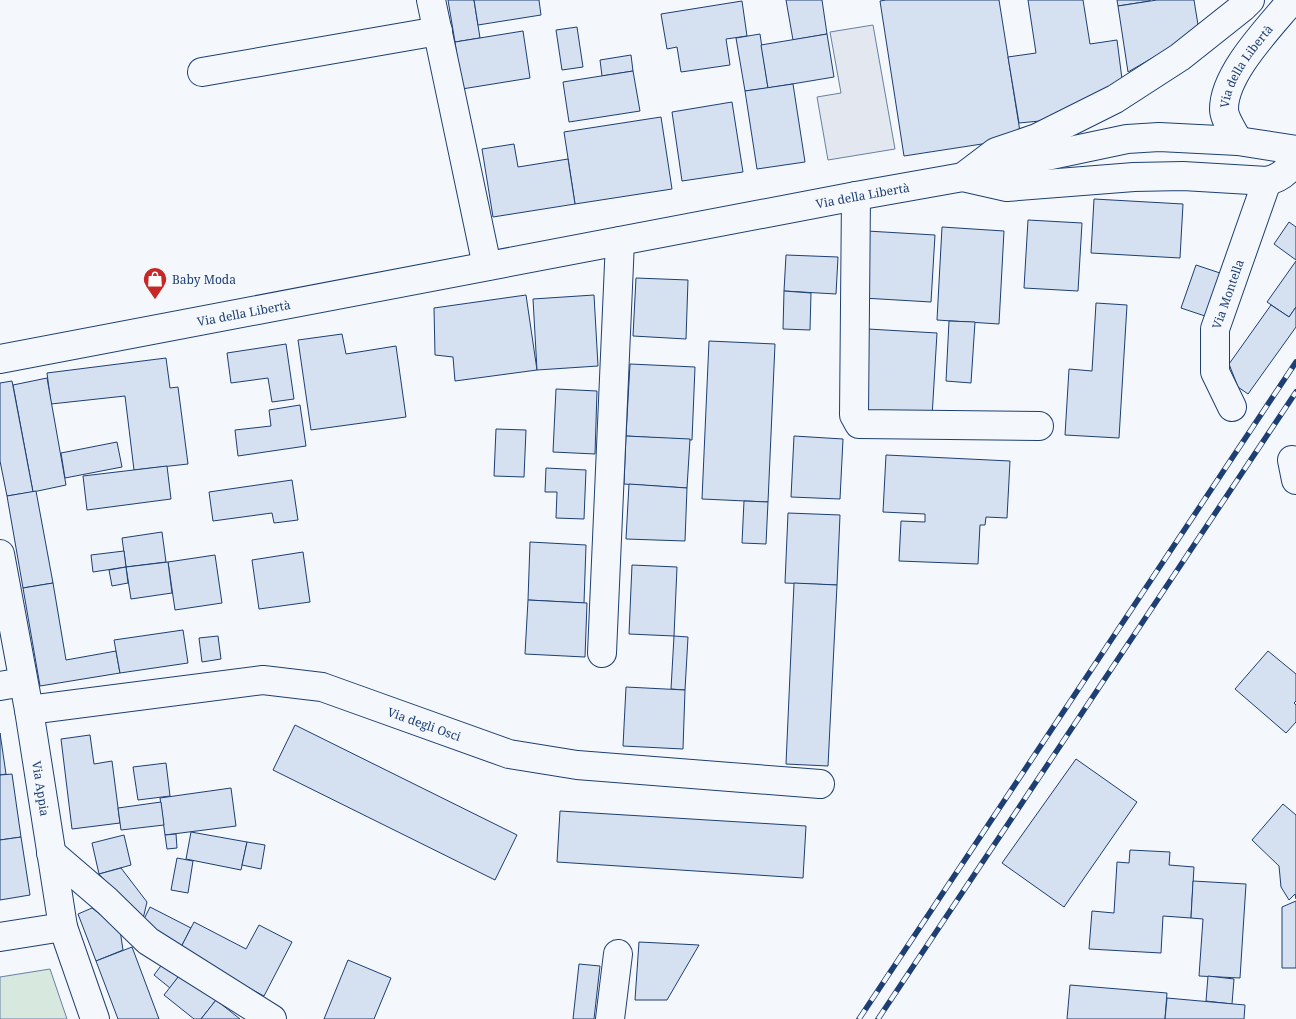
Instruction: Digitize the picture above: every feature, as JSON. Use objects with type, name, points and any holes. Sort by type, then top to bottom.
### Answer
[{"type":"street","points":[[431,0],[488,266]]},
{"type":"street","points":[[963,177],[996,152],[1037,138],[1115,99],[1180,57],[1243,8],[1250,0]]},
{"type":"street","name":"Via della Libertà","points":[[1238,141],[1224,111],[1226,94],[1232,79],[1250,50],[1292,0]]},
{"type":"street","points":[[202,72],[438,31]]},
{"type":"street","name":"Via della Libertà","points":[[0,359],[963,177],[1038,158],[1127,139],[1159,137],[1238,141],[1296,150]]},
{"type":"street","points":[[963,177],[1007,187],[1134,177],[1183,176],[1267,181],[1278,178],[1293,164],[1296,155]]},
{"type":"street","name":"Via Montella","points":[[1232,408],[1215,372],[1215,330],[1267,181]]},
{"type":"street","points":[[856,196],[854,415],[859,424],[1040,426]]},
{"type":"street","points":[[602,654],[620,241]]},
{"type":"street","name":"Via Appia","points":[[0,554],[12,684],[29,710],[62,928],[95,1019]]},
{"type":"street","name":"Via degli Osci","points":[[29,710],[263,680],[322,686],[509,754],[577,765],[820,784]]},
{"type":"street","points":[[51,852],[108,901],[148,941],[272,1019]]},
{"type":"street","points":[[0,937],[62,928]]},
{"type":"street","points":[[610,1019],[618,954]]},
{"type":"shaded area","points":[[873,25],[895,149],[828,160],[817,97],[841,93],[830,32]]},
{"type":"shaded area","points":[[50,969],[67,1019],[0,1019],[0,977]]},
{"type":"building","points":[[448,0],[474,0],[480,38],[455,42]]},
{"type":"building","points":[[474,0],[539,0],[541,15],[478,25]]},
{"type":"building","points":[[786,0],[822,0],[827,34],[793,40]]},
{"type":"building","points":[[999,0],[1021,138],[904,156],[880,1]]},
{"type":"building","points":[[1028,0],[1083,0],[1090,44],[1117,40],[1122,79],[1050,120],[1019,123],[1008,57],[1036,53]]},
{"type":"building","points":[[1117,0],[1150,0],[1150,1],[1118,6]]},
{"type":"building","points":[[1157,0],[1194,0],[1199,31],[1128,72],[1118,6]]},
{"type":"building","points":[[742,1],[747,36],[726,39],[730,65],[681,72],[677,47],[667,49],[661,14]]},
{"type":"building","points":[[577,27],[583,67],[562,70],[556,30]]},
{"type":"building","points":[[523,31],[530,78],[462,89],[455,42]]},
{"type":"building","points":[[760,34],[768,88],[745,91],[736,38]]},
{"type":"building","points":[[827,34],[834,77],[768,88],[761,45]]},
{"type":"building","points":[[631,55],[633,71],[602,76],[600,60]]},
{"type":"building","points":[[633,71],[640,111],[569,122],[563,82]]},
{"type":"building","points":[[793,84],[805,162],[757,169],[745,91]]},
{"type":"building","points":[[732,102],[743,172],[682,181],[672,112]]},
{"type":"building","points":[[661,117],[672,189],[575,204],[564,132]]},
{"type":"building","points":[[514,144],[518,167],[568,159],[575,204],[493,217],[482,149]]},
{"type":"building","points":[[1094,199],[1183,204],[1180,258],[1091,253]]},
{"type":"building","points":[[1028,220],[1082,223],[1078,291],[1024,288]]},
{"type":"building","points":[[1289,222],[1296,227],[1296,260],[1274,244]]},
{"type":"building","points":[[942,227],[1004,231],[999,324],[937,320]]},
{"type":"building","points":[[867,231],[935,235],[931,302],[863,298]]},
{"type":"building","points":[[786,255],[838,257],[836,294],[784,291]]},
{"type":"building","points":[[1296,261],[1296,307],[1289,317],[1267,302]]},
{"type":"building","points":[[1196,265],[1220,273],[1205,316],[1181,308]]},
{"type":"building","points":[[636,278],[688,280],[686,339],[633,336]]},
{"type":"building","points":[[784,291],[811,293],[810,330],[783,329]]},
{"type":"building","points":[[526,295],[537,370],[455,381],[453,357],[435,355],[434,308]]},
{"type":"building","points":[[594,295],[598,366],[537,370],[533,299]]},
{"type":"building","points":[[1096,303],[1127,305],[1119,438],[1065,435],[1069,369],[1092,371]]},
{"type":"building","points":[[1271,305],[1289,317],[1296,307],[1296,327],[1248,394],[1238,387],[1229,364]]},
{"type":"building","points":[[949,321],[975,322],[971,383],[946,381]]},
{"type":"building","points":[[868,329],[937,333],[932,417],[864,413]]},
{"type":"building","points":[[342,334],[346,354],[396,346],[406,417],[311,430],[298,340]]},
{"type":"building","points":[[709,341],[775,344],[768,502],[702,499]]},
{"type":"building","points":[[286,344],[294,399],[272,402],[268,378],[231,383],[227,353]]},
{"type":"building","points":[[166,358],[170,388],[178,387],[188,464],[134,470],[125,396],[51,404],[47,373]]},
{"type":"building","points":[[630,364],[695,367],[692,440],[626,436]]},
{"type":"building","points":[[47,378],[66,485],[33,492],[13,385]]},
{"type":"building","points":[[12,381],[33,492],[7,496],[0,461],[0,383]]},
{"type":"building","points":[[556,389],[597,391],[595,454],[553,452]]},
{"type":"building","points":[[300,405],[306,446],[238,456],[235,430],[271,426],[269,410]]},
{"type":"building","points":[[496,429],[526,430],[524,477],[494,476]]},
{"type":"building","points":[[626,436],[690,439],[687,488],[624,484]]},
{"type":"building","points":[[794,436],[843,439],[840,499],[791,497]]},
{"type":"building","points":[[117,442],[122,467],[65,478],[61,453]]},
{"type":"building","points":[[886,455],[1010,461],[1007,518],[986,517],[985,525],[980,525],[978,564],[899,561],[901,521],[925,522],[925,514],[883,512]]},
{"type":"building","points":[[167,466],[171,499],[87,510],[83,476]]},
{"type":"building","points":[[546,468],[586,470],[584,519],[556,518],[557,492],[545,492]]},
{"type":"building","points":[[292,480],[298,520],[274,523],[272,513],[213,521],[209,492]]},
{"type":"building","points":[[629,484],[687,488],[685,541],[626,539]]},
{"type":"building","points":[[36,491],[53,583],[23,588],[7,496]]},
{"type":"building","points":[[744,501],[768,502],[766,544],[742,543]]},
{"type":"building","points":[[788,513],[840,515],[837,585],[785,583]]},
{"type":"building","points":[[162,532],[166,562],[126,567],[122,538]]},
{"type":"building","points":[[530,542],[586,545],[584,603],[528,600]]},
{"type":"building","points":[[124,551],[126,567],[93,572],[91,555]]},
{"type":"building","points":[[303,552],[310,602],[259,609],[252,560]]},
{"type":"building","points":[[215,555],[222,603],[175,610],[168,562]]},
{"type":"building","points":[[168,562],[172,593],[131,599],[126,567]]},
{"type":"building","points":[[632,565],[677,567],[674,636],[629,634]]},
{"type":"building","points":[[126,567],[128,583],[112,586],[109,570]]},
{"type":"building","points":[[53,583],[66,660],[116,651],[120,673],[40,686],[23,588]]},
{"type":"building","points":[[794,583],[837,585],[828,766],[786,764]]},
{"type":"building","points":[[528,600],[587,603],[585,657],[525,654]]},
{"type":"building","points":[[183,630],[188,663],[120,673],[114,640]]},
{"type":"building","points":[[218,636],[221,659],[202,662],[199,638]]},
{"type":"building","points":[[674,636],[688,637],[685,690],[671,689]]},
{"type":"building","points":[[1268,651],[1296,674],[1296,701],[1294,703],[1296,705],[1296,722],[1286,733],[1235,689]]},
{"type":"building","points":[[626,687],[685,690],[683,749],[623,746]]},
{"type":"building","points":[[295,725],[517,835],[495,880],[273,770]]},
{"type":"building","points":[[0,733],[6,774],[0,775]]},
{"type":"building","points":[[90,735],[94,764],[112,761],[120,823],[72,829],[61,739]]},
{"type":"building","points":[[1076,759],[1137,802],[1064,907],[1002,863]]},
{"type":"building","points":[[166,763],[170,796],[138,800],[133,767]]},
{"type":"building","points":[[12,774],[21,837],[0,840],[0,775]]},
{"type":"building","points":[[231,788],[236,826],[165,835],[160,798]]},
{"type":"building","points":[[161,802],[164,825],[121,830],[118,808]]},
{"type":"building","points":[[1283,804],[1296,815],[1296,899],[1295,894],[1289,900],[1281,887],[1279,866],[1252,840]]},
{"type":"building","points":[[560,811],[806,826],[803,878],[557,862]]},
{"type":"building","points":[[191,832],[247,842],[241,870],[186,859]]},
{"type":"building","points":[[176,834],[177,848],[167,849],[165,835]]},
{"type":"building","points":[[124,835],[131,865],[99,874],[92,843]]},
{"type":"building","points":[[21,837],[30,895],[0,900],[0,840]]},
{"type":"building","points":[[247,842],[265,845],[261,869],[242,865]]},
{"type":"building","points":[[1130,850],[1170,852],[1169,865],[1194,867],[1191,918],[1163,916],[1161,953],[1089,949],[1092,911],[1114,913],[1117,862],[1129,863]]},
{"type":"building","points":[[177,858],[193,861],[188,893],[171,890]]},
{"type":"building","points":[[121,868],[147,902],[142,923],[99,874]]},
{"type":"building","points":[[1193,881],[1246,884],[1240,978],[1199,976],[1203,919],[1191,918]]},
{"type":"building","points":[[1296,901],[1296,968],[1282,968],[1282,907]]},
{"type":"building","points":[[150,907],[191,928],[179,951],[142,923]]},
{"type":"building","points":[[92,908],[120,930],[123,950],[96,961],[78,914]]},
{"type":"building","points":[[194,922],[246,949],[259,925],[292,942],[264,996],[179,951]]},
{"type":"building","points":[[639,942],[699,945],[667,1000],[635,1000]]},
{"type":"building","points":[[132,947],[159,1019],[118,1019],[96,961]]},
{"type":"building","points":[[166,959],[182,972],[170,988],[154,975]]},
{"type":"building","points":[[348,960],[391,978],[374,1019],[324,1019]]},
{"type":"building","points":[[579,964],[600,966],[594,1019],[573,1019]]},
{"type":"building","points":[[182,972],[216,1000],[201,1019],[194,1019],[164,995]]},
{"type":"building","points":[[1208,976],[1234,979],[1232,1004],[1206,1001]]},
{"type":"building","points":[[1070,985],[1167,993],[1165,1019],[1067,1019]]},
{"type":"building","points":[[1167,998],[1245,1005],[1244,1019],[1165,1019]]},
{"type":"building","points":[[216,1000],[240,1019],[201,1019]]},
{"type":"railway","points":[[859,1019],[1296,362]]},
{"type":"railway","points":[[878,1019],[1296,392]]},
{"type":"place","name":"Baby Moda","points":[[155,300]]}]
